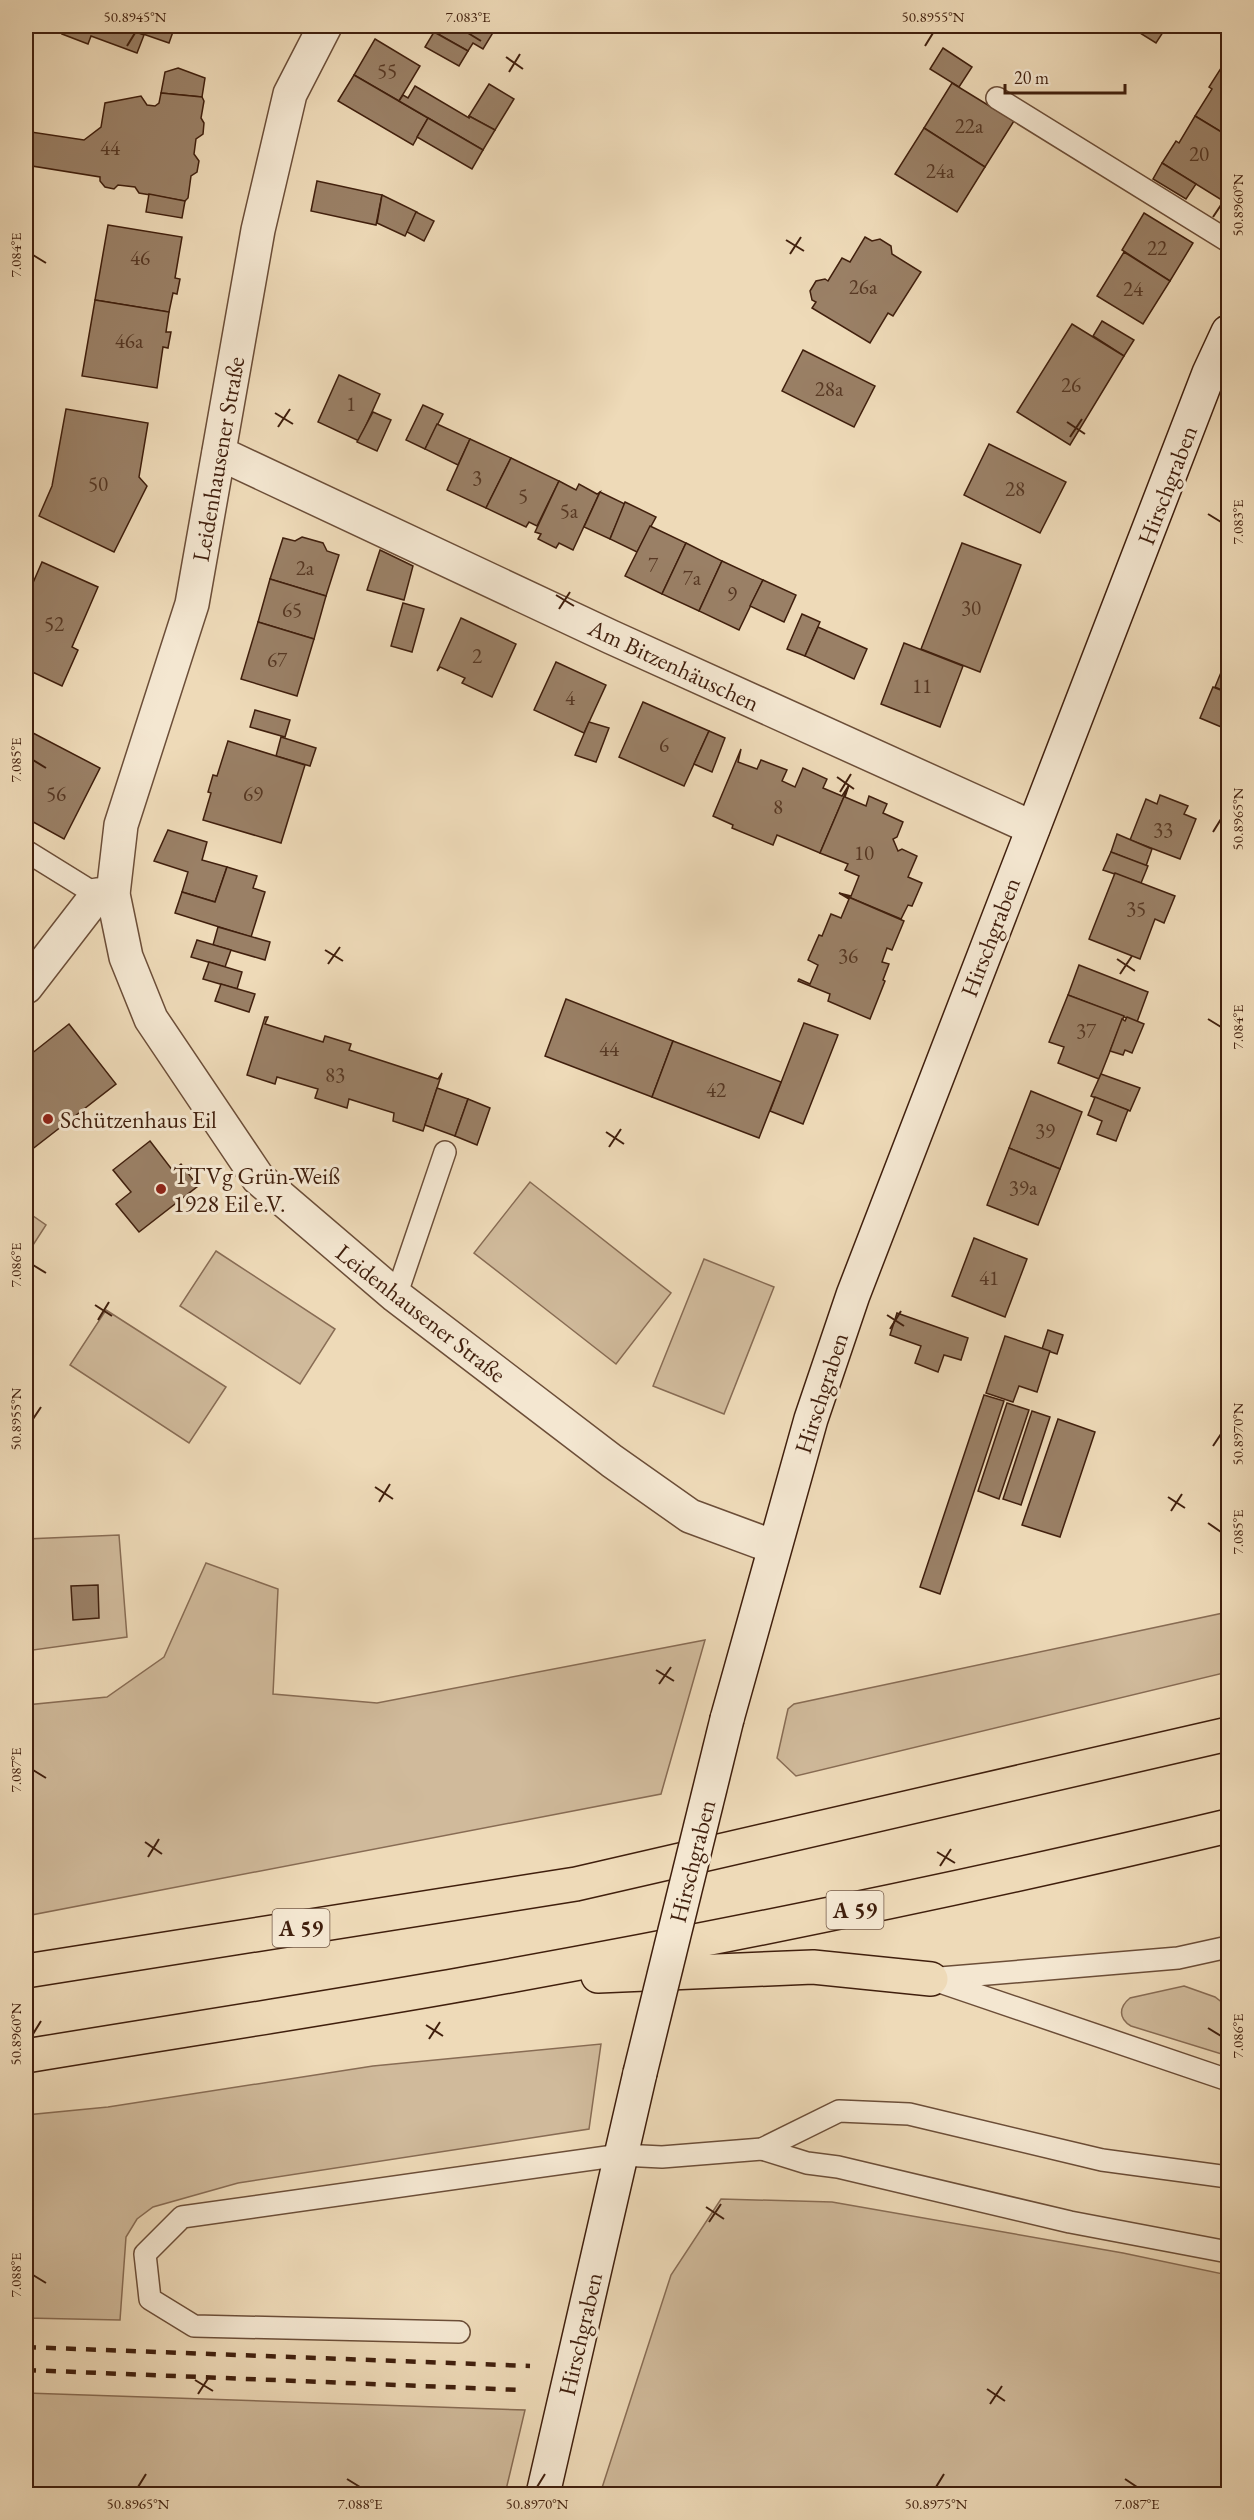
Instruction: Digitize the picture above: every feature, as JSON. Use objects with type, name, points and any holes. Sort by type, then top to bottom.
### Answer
[{"type":"highway","name":"A 59","points":[[26,1971],[576,1884],[1228,1734]]},
{"type":"highway","name":"A 59","points":[[26,2056],[479,1982],[794,1922],[1045,1869],[1228,1826]]},
{"type":"highway","name":"A 59","points":[[479,1982],[813,1967],[931,1979]]},
{"type":"street","name":"Leidenhausener Straße","points":[[325,26],[288,100],[258,230],[192,604],[121,825],[105,895],[126,957],[151,1019],[258,1178],[396,1296],[612,1461],[690,1516],[774,1547]]},
{"type":"street","name":"Hirschgraben","points":[[543,2494],[640,2073],[727,1719],[811,1419],[853,1295],[1209,373],[1228,332]]},
{"type":"street","name":"Am Bitzenhäuschen","points":[[219,453],[611,637],[1033,828]]},
{"type":"street","points":[[26,987],[105,895]]},
{"type":"lane","points":[[997,98],[1228,241]]},
{"type":"lane","points":[[26,851],[105,895]]},
{"type":"lane","points":[[396,1296],[445,1152]]},
{"type":"lane","points":[[931,1979],[1178,1958],[1228,1947]]},
{"type":"lane","points":[[931,1979],[1228,2080]]},
{"type":"lane","points":[[459,2332],[194,2326],[150,2299],[145,2254],[182,2217],[621,2155],[662,2157],[762,2149],[839,2111],[909,2114],[1102,2160],[1228,2177]]},
{"type":"lane","points":[[762,2149],[807,2163],[838,2167],[1070,2222],[1228,2252]]},
{"type":"shaded area","points":[[530,1182],[671,1293],[616,1364],[474,1253]]},
{"type":"shaded area","points":[[26,1211],[46,1225],[26,1256]]},
{"type":"shaded area","points":[[216,1251],[335,1329],[300,1384],[180,1306]]},
{"type":"shaded area","points":[[704,1259],[774,1287],[724,1414],[653,1386]]},
{"type":"shaded area","points":[[106,1310],[226,1387],[189,1443],[70,1365]]},
{"type":"shaded area","points":[[119,1535],[127,1637],[26,1651],[26,1539]]},
{"type":"shaded area","points":[[206,1563],[278,1589],[273,1694],[377,1703],[705,1640],[661,1794],[26,1916],[26,1705],[107,1697],[164,1657]]},
{"type":"shaded area","points":[[1228,1612],[1228,1672],[796,1776],[777,1758],[788,1709],[794,1704]]},
{"type":"shaded area","points":[[1184,1986],[1215,1997],[1228,2007],[1228,2056],[1131,2026],[1124,2020],[1122,2009],[1130,1998]]},
{"type":"shaded area","points":[[601,2044],[589,2129],[238,2183],[153,2207],[137,2219],[126,2237],[120,2320],[26,2318],[26,2115],[108,2107],[373,2066]]},
{"type":"shaded area","points":[[721,2199],[832,2202],[1123,2253],[1228,2275],[1228,2494],[600,2494],[671,2275]]},
{"type":"shaded area","points":[[26,2393],[525,2410],[505,2494],[188,2494],[26,2488]]},
{"type":"building","points":[[62,26],[120,26],[144,35],[137,53],[91,36],[88,44],[62,34],[65,27]]},
{"type":"building","points":[[120,26],[175,26],[169,43]]},
{"type":"building","points":[[424,26],[497,26],[483,49],[473,43],[468,51]]},
{"type":"building","points":[[1128,26],[1145,26],[1140,33]]},
{"type":"building","points":[[1145,26],[1167,26],[1156,43],[1140,33]]},
{"type":"building","points":[[434,32],[468,51],[459,66],[425,47]]},
{"type":"building","points":[[375,39],[420,66],[399,101],[354,75]]},
{"type":"building","points":[[943,48],[972,67],[959,87],[930,69]]},
{"type":"building","points":[[1223,65],[1228,68],[1228,136],[1195,116],[1212,89],[1209,87]]},
{"type":"building","points":[[178,68],[205,78],[202,97],[161,93],[165,72]]},
{"type":"building","points":[[354,75],[428,118],[413,145],[338,101]]},
{"type":"building","points":[[952,83],[1014,121],[985,167],[924,128]]},
{"type":"building","points":[[489,84],[514,99],[495,130],[469,116]]},
{"type":"building","points":[[415,86],[469,118],[469,116],[495,130],[483,150],[399,101],[403,95],[408,98]]},
{"type":"building","points":[[161,93],[202,97],[204,101],[201,118],[204,123],[203,134],[196,139],[194,154],[199,161],[197,172],[191,176],[188,198],[185,201],[139,193],[135,187],[118,185],[114,189],[105,187],[100,177],[26,165],[26,136],[31,132],[84,140],[101,127],[105,103],[141,96],[147,105],[155,106],[159,103]]},
{"type":"building","points":[[1195,116],[1228,136],[1228,185],[1220,199],[1162,163],[1176,141],[1179,143]]},
{"type":"building","points":[[428,118],[483,150],[472,169],[417,137]]},
{"type":"building","points":[[924,128],[985,167],[957,212],[895,174]]},
{"type":"building","points":[[1162,163],[1196,184],[1186,199],[1153,179]]},
{"type":"building","points":[[317,181],[382,195],[376,225],[311,211]]},
{"type":"building","points":[[149,194],[185,201],[182,218],[146,212]]},
{"type":"building","points":[[382,195],[417,212],[405,236],[377,223]]},
{"type":"building","points":[[416,212],[434,221],[424,241],[407,232]]},
{"type":"building","points":[[1144,213],[1193,243],[1170,281],[1122,250]]},
{"type":"building","points":[[108,225],[182,237],[175,278],[180,279],[177,294],[173,293],[169,312],[95,300]]},
{"type":"building","points":[[865,237],[872,241],[880,239],[891,246],[892,254],[921,272],[893,316],[888,313],[870,343],[812,308],[816,302],[812,300],[810,291],[816,281],[825,279],[828,281],[842,258],[850,262]]},
{"type":"building","points":[[1124,252],[1170,281],[1143,324],[1097,296]]},
{"type":"building","points":[[95,300],[169,312],[166,332],[171,332],[168,348],[163,347],[157,388],[82,376]]},
{"type":"building","points":[[1102,321],[1134,340],[1124,356],[1093,336]]},
{"type":"building","points":[[1072,324],[1124,356],[1070,445],[1017,412]]},
{"type":"building","points":[[803,350],[875,386],[854,427],[782,391]]},
{"type":"building","points":[[339,375],[380,394],[359,441],[318,422]]},
{"type":"building","points":[[423,405],[443,414],[425,449],[406,440]]},
{"type":"building","points":[[66,409],[148,423],[139,477],[147,486],[114,552],[39,516],[52,486]]},
{"type":"building","points":[[373,412],[391,420],[377,451],[357,442]]},
{"type":"building","points":[[437,424],[470,439],[458,465],[425,449]]},
{"type":"building","points":[[470,439],[511,458],[486,508],[447,490]]},
{"type":"building","points":[[989,444],[1066,482],[1040,533],[964,495]]},
{"type":"building","points":[[511,458],[559,481],[537,526],[529,522],[526,527],[486,508]]},
{"type":"building","points":[[559,481],[576,490],[579,484],[597,494],[600,492],[573,550],[559,543],[556,548],[538,539],[541,534],[535,532]]},
{"type":"building","points":[[600,492],[625,504],[610,539],[584,527]]},
{"type":"building","points":[[625,502],[656,517],[637,552],[610,539]]},
{"type":"building","points":[[650,526],[686,543],[662,594],[625,576]]},
{"type":"building","points":[[302,537],[323,543],[327,551],[339,555],[326,596],[270,579],[283,538],[295,541]]},
{"type":"building","points":[[686,543],[722,561],[699,611],[662,594]]},
{"type":"building","points":[[962,543],[1021,565],[980,672],[921,649]]},
{"type":"building","points":[[380,550],[413,566],[404,600],[367,590]]},
{"type":"building","points":[[722,561],[763,580],[739,630],[699,611]]},
{"type":"building","points":[[42,562],[98,587],[72,647],[78,650],[62,686],[26,669],[26,599]]},
{"type":"building","points":[[270,579],[326,596],[314,639],[258,622]]},
{"type":"building","points":[[763,580],[796,595],[784,622],[750,606]]},
{"type":"building","points":[[403,603],[424,609],[412,652],[391,646]]},
{"type":"building","points":[[802,614],[820,622],[805,656],[787,649]]},
{"type":"building","points":[[461,618],[516,644],[492,697],[462,683],[465,678],[440,667],[437,671]]},
{"type":"building","points":[[258,622],[314,639],[297,696],[241,679]]},
{"type":"building","points":[[818,627],[867,649],[854,679],[805,656]]},
{"type":"building","points":[[904,643],[963,666],[940,727],[881,704]]},
{"type":"building","points":[[556,662],[606,685],[584,733],[534,710]]},
{"type":"building","points":[[1222,670],[1228,673],[1228,693],[1215,687]]},
{"type":"building","points":[[1213,687],[1228,693],[1228,741],[1226,729],[1200,718]]},
{"type":"building","points":[[643,702],[709,731],[684,786],[619,757]]},
{"type":"building","points":[[255,710],[290,720],[285,737],[250,727]]},
{"type":"building","points":[[589,722],[609,728],[596,762],[575,755]]},
{"type":"building","points":[[709,731],[725,738],[712,772],[694,764]]},
{"type":"building","points":[[33,733],[100,768],[64,839],[26,818],[26,747]]},
{"type":"building","points":[[281,737],[316,748],[310,766],[276,756]]},
{"type":"building","points":[[228,741],[305,765],[281,843],[203,820],[211,793],[208,792],[213,775],[217,776]]},
{"type":"building","points":[[741,749],[738,762],[757,769],[761,760],[787,770],[782,781],[795,787],[803,768],[827,779],[823,788],[842,796],[849,785],[820,853],[777,835],[773,845],[732,828],[733,825],[713,816]]},
{"type":"building","points":[[849,785],[845,797],[866,806],[869,796],[887,804],[883,813],[903,822],[897,837],[893,839],[898,851],[902,849],[917,856],[908,877],[922,883],[912,906],[908,905],[901,919],[839,893],[851,896],[859,876],[845,870],[848,864],[820,853]]},
{"type":"building","points":[[1160,795],[1188,806],[1184,814],[1196,819],[1180,859],[1130,840],[1146,799],[1157,804]]},
{"type":"building","points":[[168,830],[207,842],[202,860],[227,867],[215,902],[182,892],[188,872],[154,861]]},
{"type":"building","points":[[1117,834],[1152,849],[1146,866],[1111,852]]},
{"type":"building","points":[[1111,852],[1148,866],[1141,883],[1103,870]]},
{"type":"building","points":[[227,867],[257,876],[253,888],[265,892],[251,937],[175,913],[182,892],[215,902]]},
{"type":"building","points":[[1115,873],[1175,896],[1164,923],[1155,919],[1140,959],[1089,939]]},
{"type":"building","points":[[839,893],[904,921],[892,950],[887,948],[882,962],[889,964],[870,1019],[828,1001],[830,994],[798,981],[799,979],[810,984],[818,965],[808,960],[819,935],[822,936],[831,914],[841,918],[849,899]]},
{"type":"building","points":[[218,927],[270,942],[265,960],[213,945]]},
{"type":"building","points":[[197,940],[231,950],[225,967],[191,957]]},
{"type":"building","points":[[209,962],[242,972],[237,989],[203,979]]},
{"type":"building","points":[[1079,965],[1148,992],[1137,1022],[1068,995]]},
{"type":"building","points":[[221,984],[255,994],[249,1012],[215,1001]]},
{"type":"building","points":[[1068,995],[1124,1016],[1099,1079],[1058,1063],[1064,1047],[1049,1042]]},
{"type":"building","points":[[566,999],[673,1041],[652,1097],[545,1056]]},
{"type":"building","points":[[265,1017],[268,1017],[265,1024],[323,1042],[325,1036],[351,1044],[349,1050],[438,1079],[442,1073],[423,1131],[393,1121],[394,1113],[349,1099],[347,1108],[315,1098],[318,1089],[277,1077],[275,1084],[247,1075]]},
{"type":"building","points":[[1127,1017],[1144,1024],[1132,1053],[1125,1050],[1123,1055],[1110,1051],[1122,1019],[1125,1021]]},
{"type":"building","points":[[804,1023],[838,1035],[803,1124],[770,1111]]},
{"type":"building","name":"Schützenhaus Eil","points":[[69,1024],[116,1084],[26,1154],[26,1058]]},
{"type":"building","points":[[673,1041],[781,1082],[759,1138],[652,1097]]},
{"type":"building","points":[[1101,1074],[1140,1088],[1130,1111],[1091,1096]]},
{"type":"building","points":[[437,1088],[468,1099],[455,1136],[425,1125]]},
{"type":"building","points":[[1031,1091],[1082,1112],[1060,1169],[1009,1148]]},
{"type":"building","points":[[1095,1097],[1128,1110],[1116,1141],[1097,1134],[1102,1121],[1088,1115]]},
{"type":"building","points":[[468,1099],[490,1108],[477,1145],[455,1136]]},
{"type":"building","name":"TTVg Grün-Weiß 1928 Eil e.V.","points":[[150,1141],[173,1171],[181,1164],[198,1186],[139,1232],[116,1204],[131,1192],[113,1170]]},
{"type":"building","points":[[1009,1148],[1060,1169],[1038,1225],[987,1205]]},
{"type":"building","points":[[974,1238],[1027,1259],[1005,1317],[952,1296]]},
{"type":"building","points":[[897,1313],[968,1338],[961,1360],[944,1355],[938,1372],[915,1363],[921,1346],[890,1335]]},
{"type":"building","points":[[1048,1330],[1063,1335],[1057,1354],[1042,1349]]},
{"type":"building","points":[[1005,1336],[1050,1351],[1037,1392],[1019,1386],[1013,1402],[986,1393]]},
{"type":"building","points":[[984,1395],[1004,1401],[940,1594],[920,1587]]},
{"type":"building","points":[[1007,1403],[1029,1410],[999,1499],[978,1491]]},
{"type":"building","points":[[1032,1411],[1050,1417],[1021,1505],[1003,1499]]},
{"type":"building","points":[[1058,1419],[1095,1432],[1060,1537],[1022,1525]]},
{"type":"building","points":[[98,1585],[99,1618],[73,1620],[71,1586]]},
{"type":"railway","points":[[26,2347],[530,2366]]},
{"type":"railway","points":[[26,2370],[521,2390]]},
{"type":"place","name":"Schützenhaus Eil","points":[[48,1119]]},
{"type":"place","name":"TTVg Grün-Weiß 1928 Eil e.V.","points":[[161,1189]]}]
